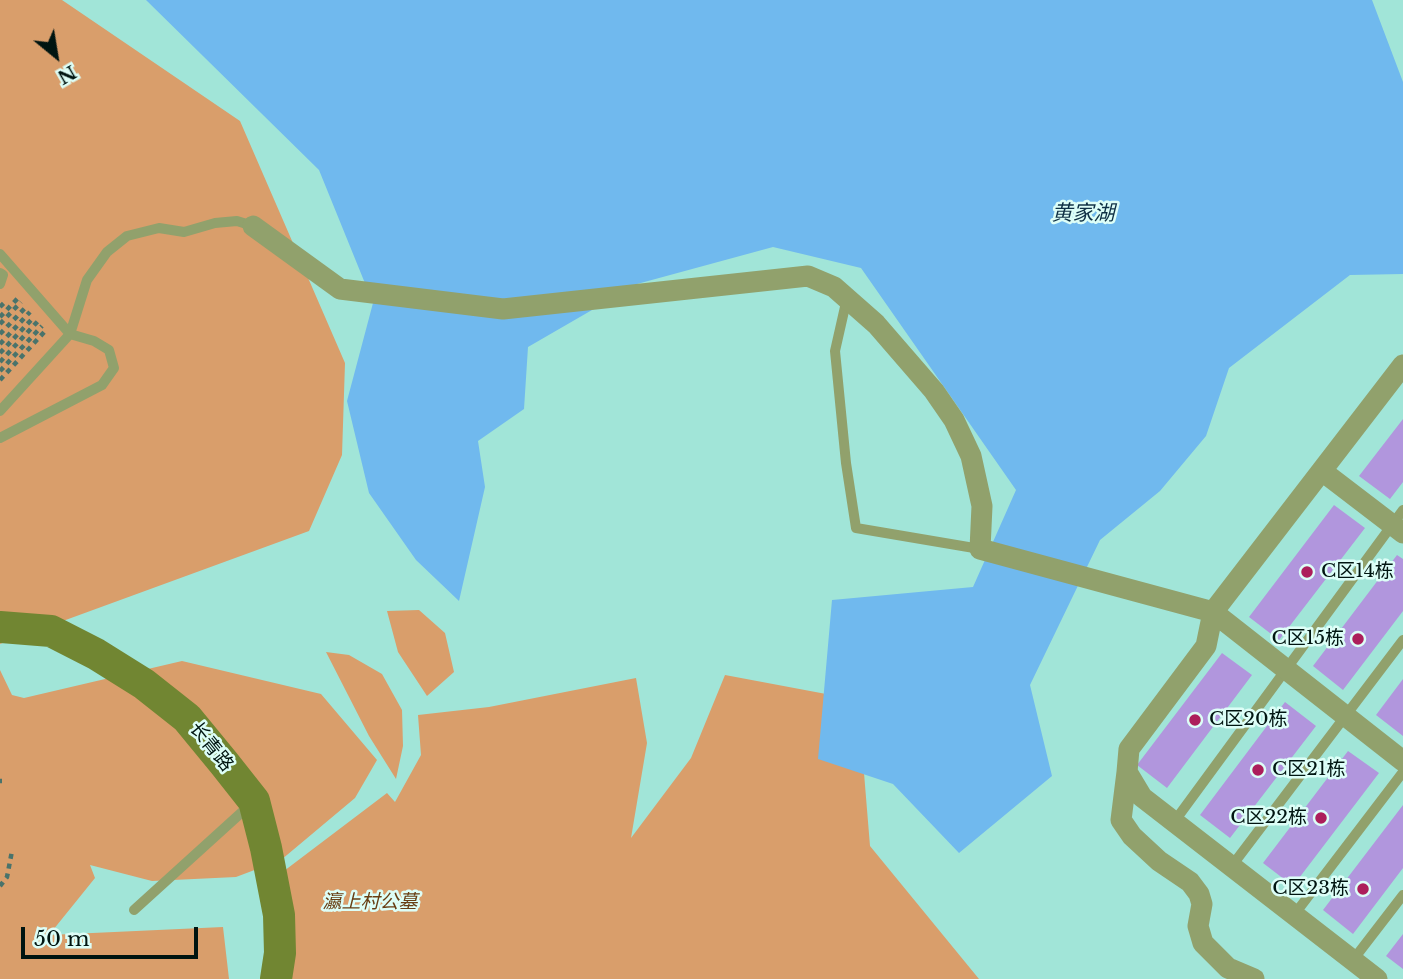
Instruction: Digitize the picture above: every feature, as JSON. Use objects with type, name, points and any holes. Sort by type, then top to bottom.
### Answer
[{"type":"street","points":[[253,226],[340,289],[503,309],[808,276],[834,287],[876,324],[934,391],[954,421],[971,456],[982,506],[980,548],[1213,612],[1403,761]]},
{"type":"street","points":[[1254,979],[1228,968],[1203,943],[1198,926],[1202,904],[1199,894],[1190,881],[1159,861],[1132,836],[1121,820],[1129,749],[1206,646],[1213,612],[1403,365]]},
{"type":"street","points":[[1322,471],[1399,522]]},
{"type":"street","name":"长青路","points":[[0,627],[51,631],[144,684],[187,718],[254,801],[279,915],[280,953],[276,979]]},
{"type":"street","points":[[1127,772],[1142,797],[1377,979]]},
{"type":"lane","points":[[0,411],[70,334],[87,280],[107,251],[127,236],[159,228],[184,232],[215,223],[237,221],[253,226]]},
{"type":"lane","points":[[0,254],[70,334],[94,341],[109,350],[114,368],[102,385],[0,438]]},
{"type":"lane","points":[[0,273],[3,275],[0,284]]},
{"type":"lane","points":[[847,298],[835,351],[846,463],[856,528],[980,548]]},
{"type":"lane","points":[[1174,822],[1286,669],[1399,522]]},
{"type":"lane","points":[[1231,867],[1403,640]]},
{"type":"lane","points":[[1294,915],[1403,772]]},
{"type":"lane","points":[[134,910],[254,801]]},
{"type":"lane","points":[[1353,960],[1403,895]]},
{"type":"path","points":[[0,317],[42,303]]},
{"type":"path","points":[[0,324],[42,303]]},
{"type":"path","points":[[0,334],[42,303]]},
{"type":"path","points":[[0,344],[42,303]]},
{"type":"path","points":[[0,353],[42,303]]},
{"type":"path","points":[[0,362],[42,303]]},
{"type":"path","points":[[0,371],[42,303]]},
{"type":"path","points":[[0,380],[42,303]]},
{"type":"path","points":[[0,886],[12,851]]},
{"type":"green space","points":[[0,0],[62,0],[240,121],[345,363],[342,455],[309,531],[0,644]]},
{"type":"green space","points":[[419,610],[445,633],[454,672],[427,696],[398,652],[387,611]]},
{"type":"green space","points":[[326,652],[349,655],[382,674],[402,710],[403,746],[396,779],[369,736]]},
{"type":"green space","points":[[182,661],[321,694],[377,760],[355,798],[281,860],[236,877],[152,881],[90,865],[95,878],[49,935],[223,927],[229,979],[0,979],[0,670],[12,695],[24,698]]},
{"type":"green space","name":"瀛上村公墓","points":[[725,675],[858,700],[870,846],[979,979],[263,979],[280,874],[387,793],[395,802],[421,755],[418,715],[489,707],[636,678],[647,743],[631,838],[691,758]]},
{"type":"water","name":"黄家湖","points":[[146,0],[1372,0],[1403,82],[1403,274],[1350,275],[1229,368],[1206,436],[1160,491],[1100,540],[1030,685],[1052,776],[959,853],[893,784],[818,759],[832,600],[973,587],[1016,490],[861,268],[773,247],[637,284],[528,347],[524,409],[478,441],[485,487],[459,601],[416,560],[369,493],[347,401],[373,303],[319,170]]},
{"type":"building","points":[[1403,419],[1403,482],[1390,499],[1359,476]]},
{"type":"building","name":"C区14栋","points":[[1334,505],[1365,528],[1279,640],[1249,617]]},
{"type":"building","name":"C区15栋","points":[[1397,555],[1403,559],[1403,611],[1343,690],[1313,666]]},
{"type":"building","name":"C区20栋","points":[[1222,653],[1252,675],[1167,788],[1137,765]]},
{"type":"building","points":[[1403,679],[1403,736],[1376,715]]},
{"type":"building","name":"C区21栋","points":[[1285,702],[1316,726],[1230,838],[1200,815]]},
{"type":"building","name":"C区22栋","points":[[1348,751],[1379,773],[1293,886],[1263,863]]},
{"type":"building","name":"C区23栋","points":[[1403,805],[1403,868],[1353,934],[1323,910]]},
{"type":"building","points":[[1403,934],[1403,969],[1386,956]]},
{"type":"place","name":"C区14栋","points":[[1307,572]]},
{"type":"place","name":"C区15栋","points":[[1358,639]]},
{"type":"place","name":"C区20栋","points":[[1195,720]]},
{"type":"place","name":"C区21栋","points":[[1258,770]]},
{"type":"place","name":"C区22栋","points":[[1321,818]]},
{"type":"place","name":"C区23栋","points":[[1363,889]]}]
